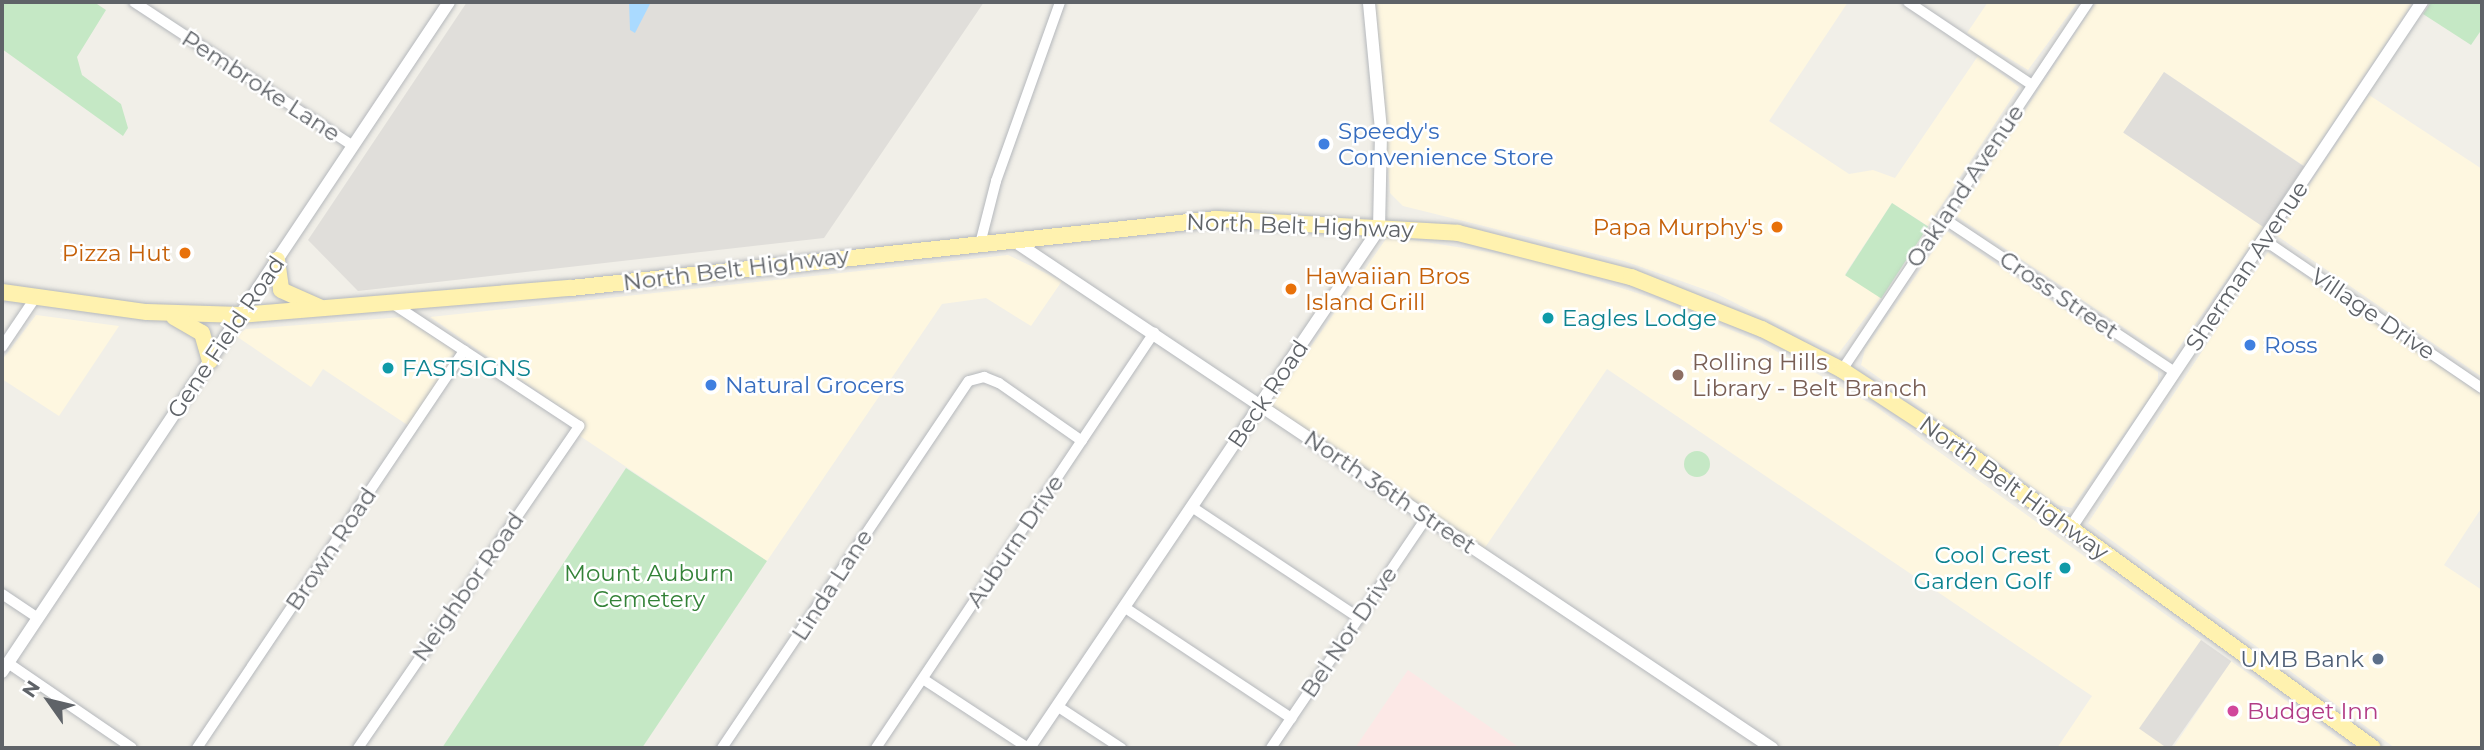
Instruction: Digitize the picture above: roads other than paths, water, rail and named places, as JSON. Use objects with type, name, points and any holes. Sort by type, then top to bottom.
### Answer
[{"type":"main road","name":"North Belt Highway","points":[[2,292],[162,313],[240,315],[332,310],[1007,237],[1217,219],[1379,224],[1521,246],[1631,277],[1762,329],[1842,370],[2070,529],[2373,748]]},
{"type":"main road","points":[[277,260],[281,290],[332,310]]},
{"type":"main road","points":[[162,313],[202,333],[210,361]]},
{"type":"street","name":"Pembroke Lane","points":[[134,2],[353,146]]},
{"type":"street","name":"Gene Field Road","points":[[5,668],[449,2]]},
{"type":"street","points":[[981,240],[996,181],[1060,2]]},
{"type":"street","points":[[1369,2],[1381,130],[1379,224]]},
{"type":"street","name":"Oakland Avenue","points":[[1842,370],[2088,2]]},
{"type":"street","name":"Sherman Avenue","points":[[2070,529],[2422,2]]},
{"type":"street","points":[[1915,4],[2032,85]]},
{"type":"street","name":"Cross Street","points":[[1944,218],[2175,372]]},
{"type":"street","name":"Beck Road","points":[[1028,748],[1260,406],[1379,224]]},
{"type":"street","name":"North 36th Street","points":[[1007,237],[1772,748]]},
{"type":"street","name":"Village Drive","points":[[2264,240],[2482,388]]},
{"type":"street","points":[[2,347],[36,298]]},
{"type":"street","points":[[395,305],[464,351]]},
{"type":"street","name":"Auburn Drive","points":[[876,748],[1154,333]]},
{"type":"street","name":"Neighbor Road","points":[[358,748],[579,426],[464,351]]},
{"type":"street","name":"Brown Road","points":[[197,748],[464,351]]},
{"type":"street","name":"Linda Lane","points":[[722,748],[969,382],[984,377],[1082,441]]},
{"type":"street","points":[[1192,507],[1359,618]]},
{"type":"street","name":"Bel Nor Drive","points":[[1271,748],[1427,517]]},
{"type":"street","points":[[2,594],[38,618]]},
{"type":"street","points":[[1124,607],[1291,718]]},
{"type":"street","points":[[5,668],[132,748]]},
{"type":"street","points":[[923,679],[1028,748]]},
{"type":"street","points":[[1057,706],[1121,748]]},
{"type":"water","points":[[629,2],[651,2],[635,33],[630,30]]},
{"type":"place","name":"Speedy's Convenience Store","points":[[1324,144]]},
{"type":"place","name":"Papa Murphy's","points":[[1777,227]]},
{"type":"place","name":"Pizza Hut","points":[[185,253]]},
{"type":"place","name":"Hawaiian Bros Island Grill","points":[[1291,289]]},
{"type":"place","name":"Eagles Lodge","points":[[1548,318]]},
{"type":"place","name":"Ross","points":[[2250,345]]},
{"type":"place","name":"FASTSIGNS","points":[[388,368]]},
{"type":"place","name":"Rolling Hills Library - Belt Branch","points":[[1678,375]]},
{"type":"place","name":"Natural Grocers","points":[[711,385]]},
{"type":"place","name":"Cool Crest Garden Golf","points":[[2065,568]]},
{"type":"place","name":"UMB Bank","points":[[2378,659]]},
{"type":"place","name":"Budget Inn","points":[[2233,711]]},
{"type":"park label","name":"Mount Auburn Cemetery","points":[[649,586]]}]
